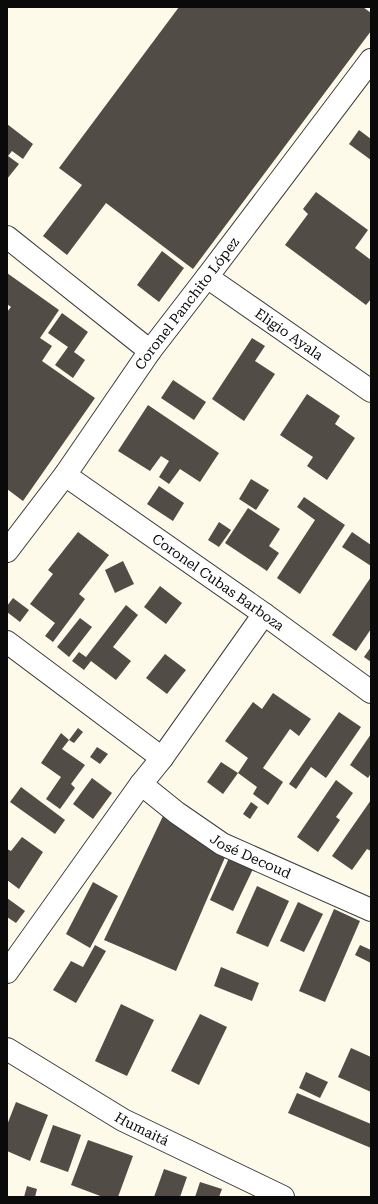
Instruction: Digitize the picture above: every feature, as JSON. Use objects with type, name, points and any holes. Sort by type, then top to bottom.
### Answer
[{"type":"street","name":"Coronel Panchito López","points":[[7,551],[65,475],[150,351],[371,60]]},
{"type":"street","points":[[7,237],[150,351]]},
{"type":"street","name":"Eligio Ayala","points":[[207,277],[371,392]]},
{"type":"street","name":"Coronel Cubas Barboza","points":[[65,475],[264,614],[371,692]]},
{"type":"street","points":[[7,972],[264,614]]},
{"type":"street","points":[[7,642],[162,758]]},
{"type":"street","name":"José Decoud","points":[[141,784],[177,813],[222,844],[371,910]]},
{"type":"street","name":"Humaitá","points":[[7,1049],[123,1120],[283,1197]]},
{"type":"building","points":[[179,7],[363,7],[371,13],[371,31],[193,269],[106,203],[67,255],[43,236],[82,185],[59,168]]},
{"type":"building","points":[[7,124],[33,144],[23,159],[12,151],[8,156],[19,164],[7,179]]},
{"type":"building","points":[[359,130],[371,139],[371,160],[349,144]]},
{"type":"building","points":[[316,192],[368,230],[355,248],[371,260],[371,299],[366,305],[285,245],[308,214],[303,209]]},
{"type":"building","points":[[162,251],[184,268],[159,302],[137,285]]},
{"type":"building","points":[[7,273],[59,310],[40,338],[52,346],[42,361],[95,398],[23,501],[7,489],[7,312],[11,307],[7,304]]},
{"type":"building","points":[[62,313],[88,332],[74,352],[85,360],[73,378],[55,365],[68,347],[48,333]]},
{"type":"building","points":[[252,338],[265,346],[255,361],[275,374],[244,421],[212,399]]},
{"type":"building","points":[[173,380],[206,402],[194,420],[161,398]]},
{"type":"building","points":[[307,394],[340,416],[335,424],[355,438],[327,480],[307,466],[313,457],[280,435]]},
{"type":"building","points":[[148,405],[219,453],[200,482],[180,469],[169,484],[159,477],[169,461],[161,456],[150,471],[118,451]]},
{"type":"building","points":[[251,479],[269,490],[256,510],[239,499]]},
{"type":"building","points":[[159,486],[184,503],[173,521],[147,504]]},
{"type":"building","points":[[304,497],[345,525],[300,594],[277,578],[315,520],[297,507]]},
{"type":"building","points":[[248,508],[280,529],[269,546],[279,553],[267,571],[225,543]]},
{"type":"building","points":[[219,522],[231,530],[219,547],[208,540]]},
{"type":"building","points":[[78,532],[109,555],[79,594],[85,599],[53,642],[45,636],[55,623],[30,604],[53,574],[48,570]]},
{"type":"building","points":[[352,532],[371,545],[371,566],[342,547]]},
{"type":"building","points":[[123,561],[134,584],[115,593],[105,570]]},
{"type":"building","points":[[371,577],[371,629],[356,651],[332,635]]},
{"type":"building","points":[[160,586],[182,603],[166,624],[144,607]]},
{"type":"building","points":[[13,598],[29,610],[20,622],[7,612],[7,606]]},
{"type":"building","points":[[126,605],[138,615],[113,647],[131,661],[116,680],[91,661],[84,670],[72,661],[79,652],[86,657]]},
{"type":"building","points":[[80,618],[92,627],[69,657],[57,647]]},
{"type":"building","points":[[371,647],[371,662],[364,657]]},
{"type":"building","points":[[165,654],[186,670],[167,694],[146,678]]},
{"type":"building","points":[[273,693],[311,719],[299,736],[290,729],[263,768],[283,782],[268,805],[253,794],[257,787],[238,773],[248,758],[225,741],[253,702],[262,709]]},
{"type":"building","points":[[339,712],[361,727],[326,778],[311,767],[296,789],[289,784]]},
{"type":"building","points":[[78,728],[83,732],[74,743],[69,740]]},
{"type":"building","points":[[61,733],[69,740],[62,749],[85,765],[71,784],[75,788],[60,809],[46,799],[61,777],[41,763]]},
{"type":"building","points":[[371,734],[371,773],[368,778],[350,765]]},
{"type":"building","points":[[97,747],[108,754],[100,764],[90,757]]},
{"type":"building","points":[[221,762],[238,773],[223,794],[207,782]]},
{"type":"building","points":[[92,778],[112,793],[93,819],[73,804]]},
{"type":"building","points":[[336,780],[353,793],[336,817],[340,820],[318,852],[297,837]]},
{"type":"building","points":[[21,787],[65,820],[55,834],[10,802]]},
{"type":"building","points":[[371,800],[371,851],[367,849],[352,870],[332,856]]},
{"type":"building","points":[[251,802],[258,807],[250,819],[243,814]]},
{"type":"building","points":[[163,816],[226,855],[176,971],[104,940]]},
{"type":"building","points":[[22,837],[43,852],[19,889],[7,880],[7,849],[11,851]]},
{"type":"building","points":[[229,858],[253,869],[233,911],[210,900]]},
{"type":"building","points":[[93,882],[118,896],[90,948],[66,934]]},
{"type":"building","points":[[257,886],[289,901],[268,947],[236,933]]},
{"type":"building","points":[[7,898],[25,911],[16,923],[7,917]]},
{"type":"building","points":[[298,902],[323,914],[304,952],[280,941]]},
{"type":"building","points":[[334,909],[360,921],[325,1002],[299,991]]},
{"type":"building","points":[[95,945],[106,951],[76,1003],[53,990],[71,961],[83,967]]},
{"type":"building","points":[[360,945],[371,950],[371,963],[355,955]]},
{"type":"building","points":[[221,967],[259,983],[252,1001],[214,986]]},
{"type":"building","points":[[121,1004],[154,1020],[127,1076],[95,1061]]},
{"type":"building","points":[[200,1014],[227,1027],[199,1085],[171,1071]]},
{"type":"building","points":[[351,1048],[371,1057],[371,1092],[338,1077]]},
{"type":"building","points":[[306,1072],[328,1082],[320,1098],[299,1088]]},
{"type":"building","points":[[297,1093],[371,1124],[371,1148],[288,1113]]},
{"type":"building","points":[[16,1102],[48,1115],[30,1161],[7,1151],[7,1125]]},
{"type":"building","points":[[53,1125],[81,1135],[68,1172],[40,1162]]},
{"type":"building","points":[[88,1140],[133,1156],[118,1197],[103,1197],[71,1185]]},
{"type":"building","points":[[164,1169],[187,1177],[180,1197],[154,1197]]},
{"type":"building","points":[[200,1182],[222,1189],[219,1197],[195,1197]]},
{"type":"building","points":[[27,1186],[37,1189],[35,1197],[24,1197]]}]
